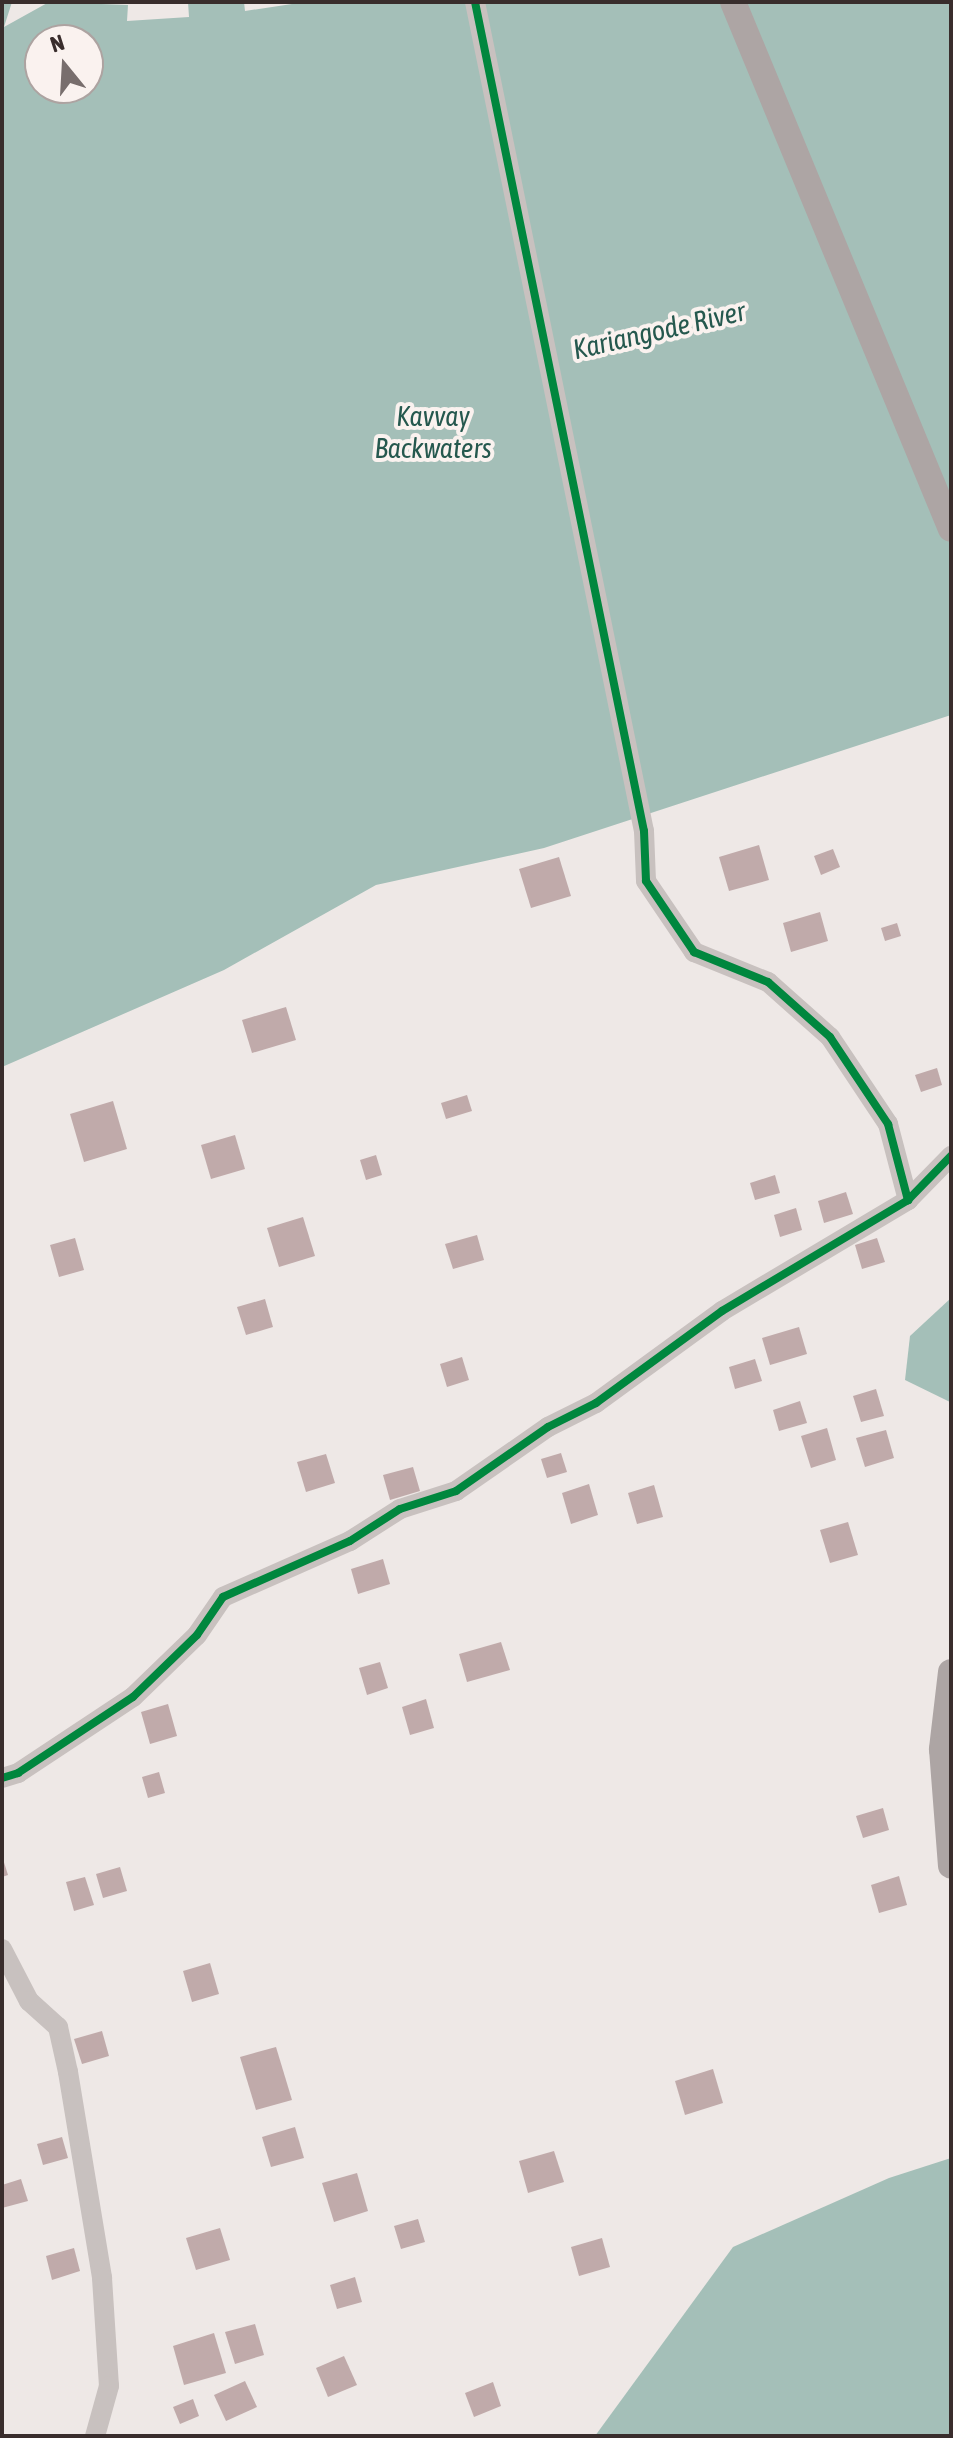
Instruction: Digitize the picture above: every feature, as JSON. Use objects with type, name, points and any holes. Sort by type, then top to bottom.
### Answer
[{"type":"main road","points":[[733,2],[951,529]]},
{"type":"main road","points":[[951,1672],[942,1749],[951,1866]]},
{"type":"street","points":[[475,2],[644,831],[646,881],[694,952],[768,982],[830,1037],[888,1124],[908,1200]]},
{"type":"street","points":[[2,1778],[18,1773],[133,1697],[197,1635],[223,1597],[350,1541],[400,1509],[456,1491],[548,1427],[596,1403],[722,1311],[908,1200],[951,1156]]},
{"type":"street","points":[[2,1949],[29,2001],[58,2027],[68,2072],[102,2278],[109,2386],[95,2436]]},
{"type":"water","name":"Kavvay Backwaters","points":[[2,2],[12,2],[4,27],[49,2],[128,5],[127,21],[189,17],[188,2],[244,2],[245,11],[305,2],[951,2],[951,715],[544,848],[376,885],[224,970],[2,1067]]},
{"type":"water","points":[[951,1298],[950,1402],[905,1380],[910,1336]]},
{"type":"water","points":[[951,2158],[951,2436],[595,2436],[733,2247],[889,2178]]},
{"type":"building","points":[[759,845],[769,880],[729,891],[719,857]]},
{"type":"building","points":[[833,849],[840,867],[821,875],[814,856]]},
{"type":"building","points":[[559,857],[571,896],[531,908],[519,869]]},
{"type":"building","points":[[820,912],[828,941],[791,952],[783,923]]},
{"type":"building","points":[[897,923],[901,936],[885,941],[881,928]]},
{"type":"building","points":[[286,1007],[296,1040],[252,1053],[242,1020]]},
{"type":"building","points":[[937,1068],[942,1085],[921,1092],[915,1075]]},
{"type":"building","points":[[467,1095],[472,1111],[446,1119],[441,1103]]},
{"type":"building","points":[[113,1101],[127,1149],[84,1162],[70,1114]]},
{"type":"building","points":[[235,1135],[245,1169],[211,1179],[201,1145]]},
{"type":"building","points":[[376,1155],[382,1175],[366,1180],[360,1160]]},
{"type":"building","points":[[775,1175],[780,1193],[755,1200],[750,1183]]},
{"type":"building","points":[[846,1192],[853,1214],[824,1223],[818,1201]]},
{"type":"building","points":[[796,1208],[802,1230],[780,1237],[774,1215]]},
{"type":"building","points":[[303,1217],[315,1256],[279,1267],[267,1228]]},
{"type":"building","points":[[477,1235],[484,1260],[453,1269],[445,1244]]},
{"type":"building","points":[[75,1238],[84,1270],[59,1277],[50,1245]]},
{"type":"building","points":[[877,1238],[885,1262],[862,1269],[855,1245]]},
{"type":"building","points":[[265,1299],[273,1327],[246,1335],[237,1307]]},
{"type":"building","points":[[799,1327],[807,1354],[770,1365],[762,1338]]},
{"type":"building","points":[[462,1357],[469,1380],[447,1387],[440,1364]]},
{"type":"building","points":[[755,1359],[762,1381],[735,1389],[729,1367]]},
{"type":"building","points":[[876,1389],[884,1416],[861,1422],[853,1396]]},
{"type":"building","points":[[800,1401],[807,1423],[779,1431],[773,1410]]},
{"type":"building","points":[[827,1428],[836,1460],[811,1468],[801,1436]]},
{"type":"building","points":[[886,1430],[894,1458],[865,1467],[856,1438]]},
{"type":"building","points":[[561,1453],[567,1472],[547,1478],[541,1459]]},
{"type":"building","points":[[326,1454],[335,1483],[306,1492],[297,1462]]},
{"type":"building","points":[[413,1467],[420,1491],[390,1500],[383,1475]]},
{"type":"building","points":[[589,1484],[598,1515],[571,1524],[562,1493]]},
{"type":"building","points":[[654,1485],[663,1517],[637,1524],[628,1493]]},
{"type":"building","points":[[848,1522],[858,1555],[830,1563],[820,1530]]},
{"type":"building","points":[[383,1559],[390,1584],[358,1594],[351,1569]]},
{"type":"building","points":[[501,1642],[510,1670],[467,1682],[459,1654]]},
{"type":"building","points":[[380,1662],[388,1688],[367,1695],[359,1668]]},
{"type":"building","points":[[426,1699],[434,1728],[410,1735],[402,1707]]},
{"type":"building","points":[[168,1704],[177,1736],[150,1744],[141,1712]]},
{"type":"building","points":[[159,1772],[165,1793],[148,1798],[142,1777]]},
{"type":"building","points":[[883,1808],[889,1830],[863,1838],[856,1816]]},
{"type":"building","points":[[2,1856],[8,1875],[2,1877]]},
{"type":"building","points":[[120,1867],[127,1891],[103,1898],[96,1874]]},
{"type":"building","points":[[899,1876],[907,1905],[879,1913],[871,1885]]},
{"type":"building","points":[[85,1877],[94,1905],[74,1911],[66,1882]]},
{"type":"building","points":[[210,1963],[219,1994],[192,2002],[183,1971]]},
{"type":"building","points":[[102,2031],[109,2056],[82,2064],[74,2039]]},
{"type":"building","points":[[276,2047],[292,2100],[256,2110],[240,2057]]},
{"type":"building","points":[[713,2069],[723,2103],[685,2115],[675,2081]]},
{"type":"building","points":[[295,2127],[304,2158],[271,2167],[262,2137]]},
{"type":"building","points":[[62,2137],[68,2158],[43,2165],[37,2144]]},
{"type":"building","points":[[554,2151],[564,2182],[528,2193],[519,2161]]},
{"type":"building","points":[[357,2173],[368,2211],[334,2222],[322,2183]]},
{"type":"building","points":[[21,2179],[28,2201],[2,2208],[2,2185]]},
{"type":"building","points":[[418,2219],[425,2242],[401,2249],[394,2226]]},
{"type":"building","points":[[220,2228],[230,2260],[196,2270],[186,2238]]},
{"type":"building","points":[[602,2238],[610,2267],[579,2276],[571,2247]]},
{"type":"building","points":[[74,2248],[80,2271],[52,2280],[46,2256]]},
{"type":"building","points":[[355,2277],[362,2302],[337,2309],[330,2285]]},
{"type":"building","points":[[255,2324],[264,2355],[235,2364],[225,2332]]},
{"type":"building","points":[[214,2333],[226,2373],[184,2385],[173,2346]]},
{"type":"building","points":[[344,2356],[357,2385],[328,2397],[316,2368]]},
{"type":"building","points":[[245,2381],[257,2407],[226,2421],[214,2395]]},
{"type":"building","points":[[493,2382],[501,2406],[474,2417],[465,2393]]},
{"type":"building","points":[[193,2399],[199,2416],[180,2424],[173,2407]]},
{"type":"cycle path","points":[[475,2],[644,831],[646,881],[694,952],[768,982],[830,1037],[888,1124],[908,1200]]},
{"type":"cycle path","points":[[2,1778],[18,1773],[133,1697],[197,1635],[223,1597],[350,1541],[400,1509],[456,1491],[548,1427],[596,1403],[722,1311],[908,1200],[951,1156]]},
{"type":"water label","name":"Kariangode River","points":[[659,330]]}]
